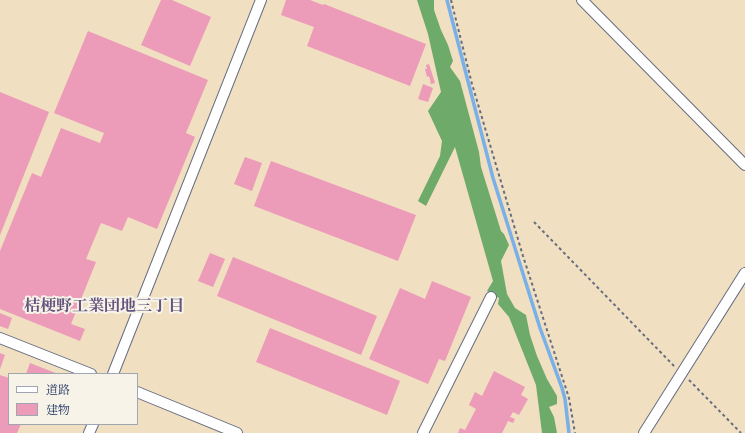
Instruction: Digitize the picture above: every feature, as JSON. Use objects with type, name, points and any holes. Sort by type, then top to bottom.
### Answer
[{"type":"street","points":[[113,373],[261,0]]},
{"type":"street","points":[[582,0],[745,165]]},
{"type":"street","points":[[644,433],[745,273]]},
{"type":"street","points":[[423,433],[491,297]]},
{"type":"street","points":[[0,338],[88,373]]},
{"type":"street","points":[[138,392],[237,433]]},
{"type":"path","points":[[451,0],[478,107],[523,256],[569,398],[575,433]]},
{"type":"path","points":[[534,222],[741,433]]},
{"type":"green space","points":[[417,0],[434,0],[434,10],[453,61],[450,67],[460,81],[479,152],[481,167],[501,231],[509,245],[501,261],[507,294],[515,308],[526,315],[530,335],[537,356],[547,379],[557,396],[557,404],[549,407],[554,417],[557,433],[542,433],[536,385],[509,317],[498,304],[499,298],[487,291],[493,281],[455,147],[426,206],[418,201],[440,156],[442,141],[428,111],[441,92],[428,34]]},
{"type":"building","points":[[161,0],[172,0],[211,17],[190,66],[141,45]]},
{"type":"building","points":[[286,0],[310,0],[323,5],[324,4],[426,44],[410,86],[307,46],[314,27],[281,15]]},
{"type":"building","points":[[88,31],[208,80],[186,133],[195,137],[157,229],[128,217],[122,231],[101,223],[86,259],[96,262],[71,324],[85,329],[80,341],[0,309],[0,251],[32,173],[41,177],[61,128],[100,143],[104,133],[54,113]]},
{"type":"building","points":[[429,64],[435,83],[431,84],[425,69],[427,69],[426,65]]},
{"type":"building","points":[[423,84],[433,88],[428,102],[418,99]]},
{"type":"building","points":[[0,92],[49,112],[0,235]]},
{"type":"building","points":[[245,157],[262,163],[252,191],[234,184]]},
{"type":"building","points":[[271,161],[416,215],[398,261],[254,206]]},
{"type":"building","points":[[210,253],[225,259],[213,287],[198,281]]},
{"type":"building","points":[[233,257],[377,316],[361,355],[217,296]]},
{"type":"building","points":[[432,281],[471,297],[445,361],[439,359],[428,384],[369,359],[400,288],[425,299]]},
{"type":"building","points":[[0,313],[12,318],[8,329],[0,326]]},
{"type":"building","points":[[270,328],[400,381],[387,415],[256,362]]},
{"type":"building","points":[[0,353],[5,355],[0,369]]},
{"type":"building","points":[[30,363],[55,373],[26,373]]},
{"type":"building","points":[[494,371],[525,387],[521,395],[528,399],[519,415],[513,412],[510,417],[515,419],[513,423],[508,421],[502,433],[458,433],[460,428],[465,430],[476,409],[469,405],[475,392],[482,396]]},
{"type":"building","points":[[0,375],[8,378],[8,425],[21,425],[17,433],[0,433]]},
{"type":"waterway","points":[[447,0],[493,178],[540,328],[562,388],[565,399],[569,433]]},
{"type":"district","name":"桔梗野工業団地三丁目","points":[[104,307]]}]
